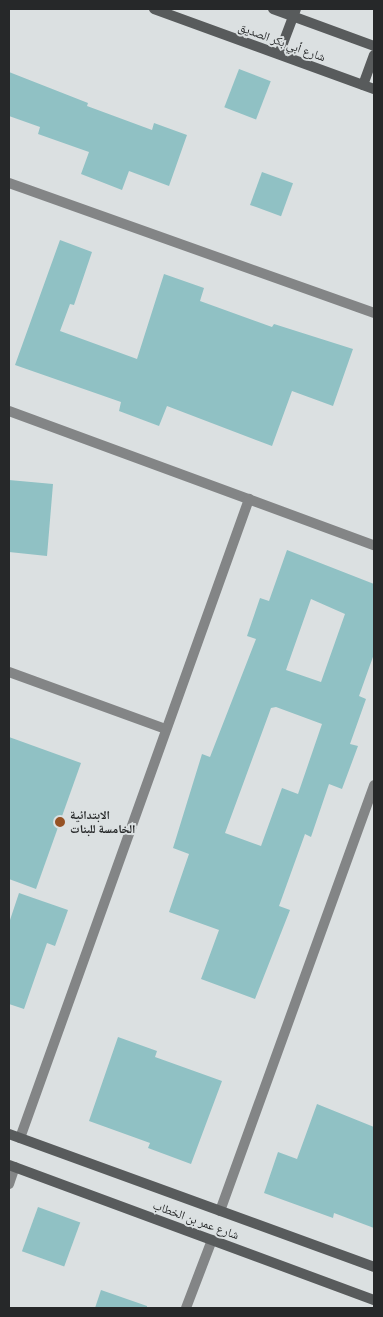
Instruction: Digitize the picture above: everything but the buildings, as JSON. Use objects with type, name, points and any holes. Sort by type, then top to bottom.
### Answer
[{"type":"street","name":"شارع أبي بكر الصديق","points":[[154,9],[374,89]]},
{"type":"street","points":[[273,9],[294,12],[374,46]]},
{"type":"street","points":[[279,54],[294,12]]},
{"type":"street","points":[[363,85],[374,55]]},
{"type":"street","points":[[9,183],[374,313]]},
{"type":"street","points":[[9,411],[374,544]]},
{"type":"street","points":[[20,1138],[249,498]]},
{"type":"street","points":[[9,672],[166,729]]},
{"type":"street","points":[[220,1211],[374,785]]},
{"type":"street","name":"شارع عمر بن الخطاب","points":[[9,1134],[374,1267]]},
{"type":"street","points":[[9,1184],[12,1166]]},
{"type":"street","name":"شارع عمر بن الخطاب","points":[[12,1166],[374,1300]]},
{"type":"street","points":[[186,1308],[212,1240]]},
{"type":"place","name":"الابتدائية الخامسة للبنات","points":[[60,822]]}]
